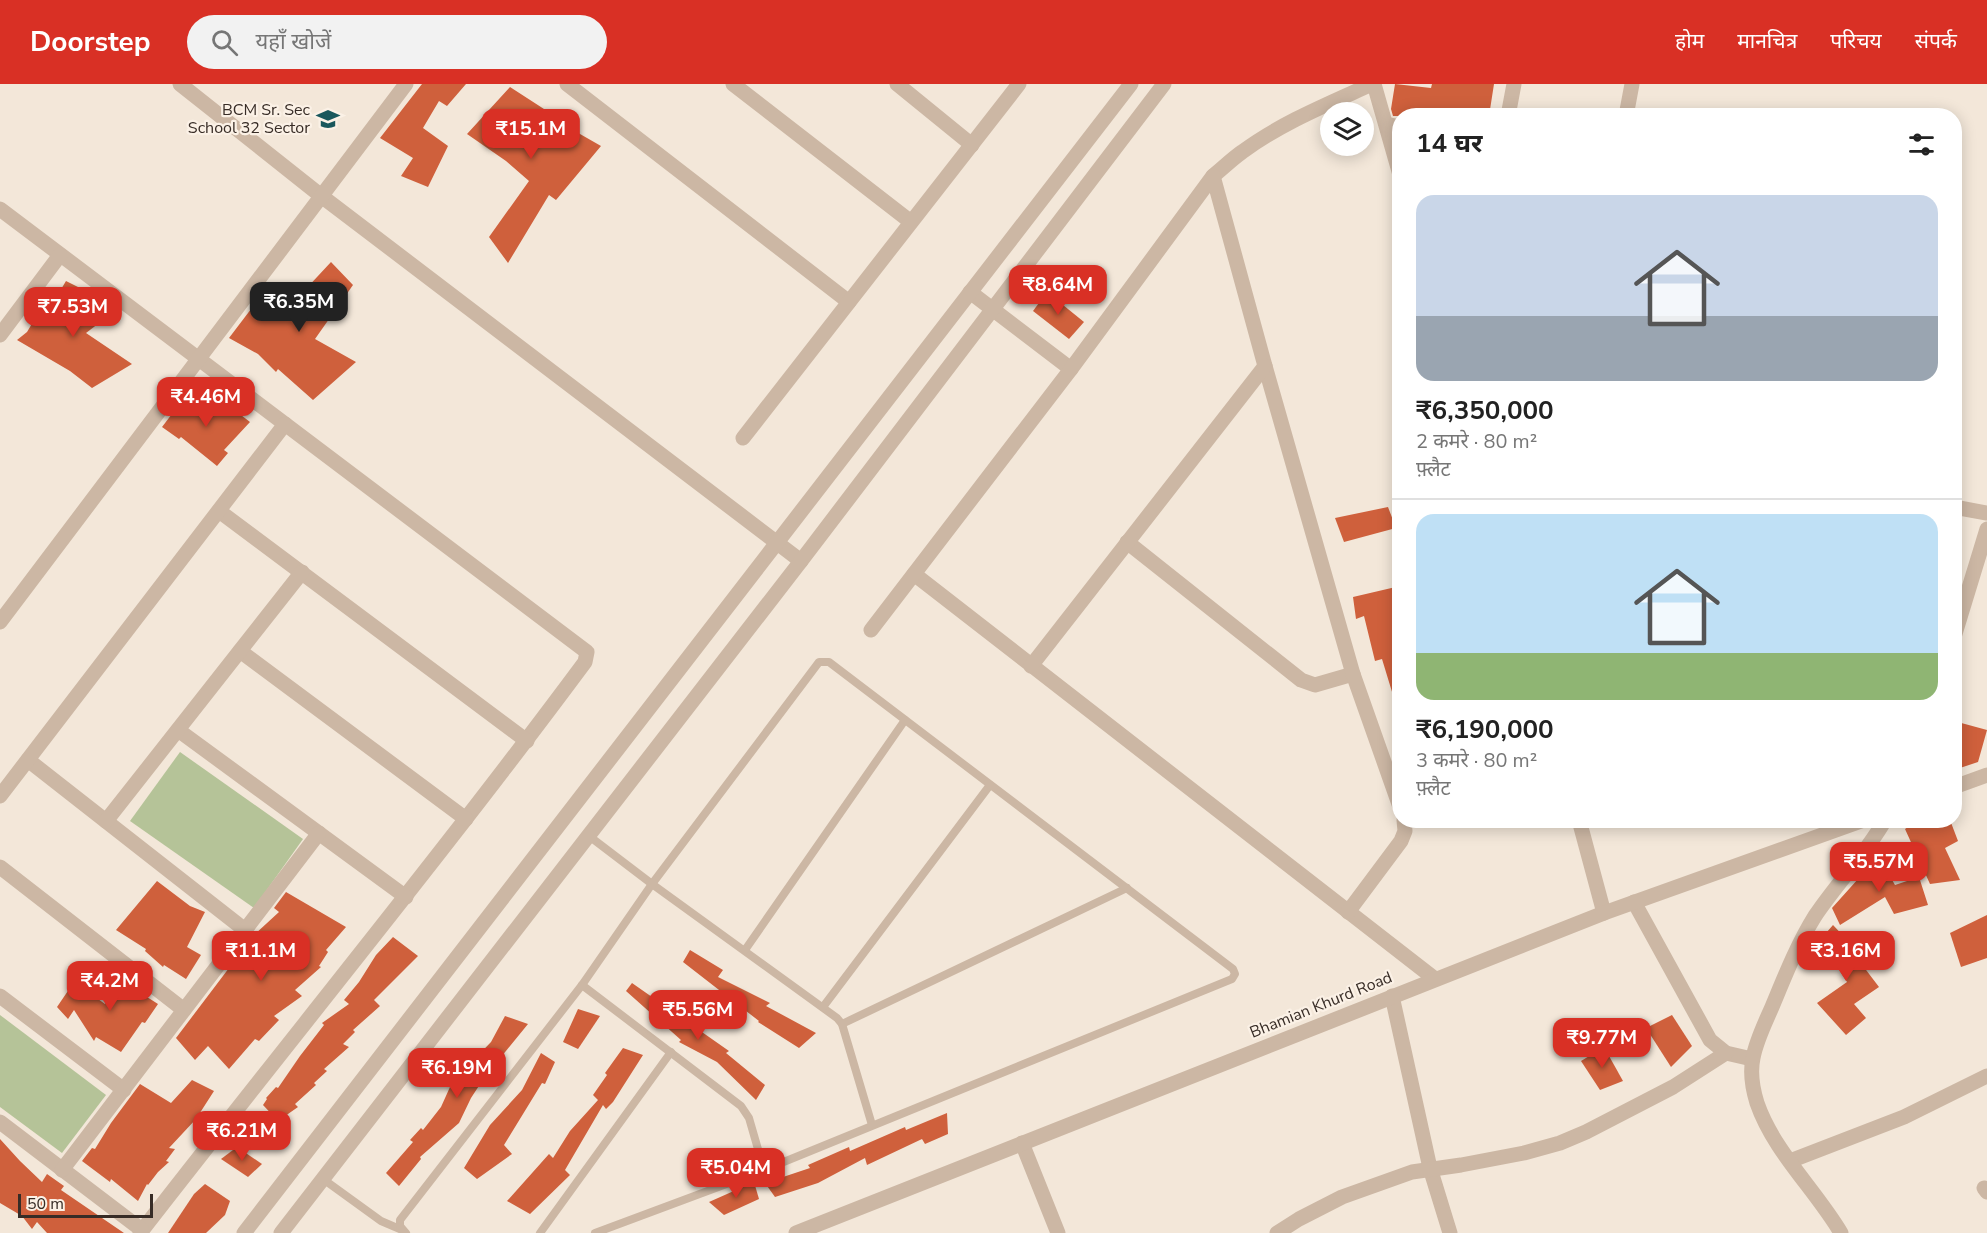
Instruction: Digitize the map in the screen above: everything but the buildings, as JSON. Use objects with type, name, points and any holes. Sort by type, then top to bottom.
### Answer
[{"type":"street","points":[[180,84],[320,195],[801,561]]},
{"type":"street","points":[[0,622],[5,603],[198,359],[406,84]]},
{"type":"street","points":[[567,84],[849,302]]},
{"type":"street","points":[[733,84],[911,222]]},
{"type":"street","points":[[897,84],[972,145]]},
{"type":"street","points":[[743,438],[1019,84]]},
{"type":"street","points":[[243,1233],[1131,84]]},
{"type":"street","points":[[281,1233],[801,561],[1164,84]]},
{"type":"street","points":[[871,630],[1071,369],[1213,176],[1243,151],[1278,129],[1373,84],[1392,124]]},
{"type":"street","points":[[1510,108],[1514,84]]},
{"type":"street","points":[[1628,108],[1632,84]]},
{"type":"street","points":[[1213,176],[1353,674],[1392,784]]},
{"type":"street","points":[[0,209],[587,652],[585,662],[527,741],[141,1232],[0,1122]]},
{"type":"street","points":[[0,335],[60,255]]},
{"type":"street","points":[[970,292],[1071,369]]},
{"type":"street","points":[[1031,666],[1265,366]]},
{"type":"street","points":[[0,796],[285,424]]},
{"type":"street","points":[[1962,508],[1987,513]]},
{"type":"street","points":[[219,511],[527,741]]},
{"type":"street","points":[[1962,598],[1987,529]]},
{"type":"street","points":[[1127,542],[1301,680],[1315,685],[1353,674]]},
{"type":"street","points":[[106,821],[302,572]]},
{"type":"street","points":[[914,574],[1435,979]]},
{"type":"street","points":[[240,651],[466,819]]},
{"type":"street","points":[[178,730],[406,897]]},
{"type":"street","points":[[28,760],[245,930]]},
{"type":"street","points":[[1962,784],[1987,775]]},
{"type":"street","points":[[1348,912],[1401,841],[1405,828]]},
{"type":"street","points":[[1581,828],[1604,913]]},
{"type":"street","name":"Bhamian Khurd Road","points":[[796,1233],[1604,913],[1842,828]]},
{"type":"street","points":[[1841,1233],[1828,1211],[1770,1131],[1757,1102],[1752,1080],[1752,1059],[1797,949],[1816,916],[1880,828]]},
{"type":"street","points":[[62,1170],[319,833]]},
{"type":"street","points":[[0,867],[184,1010]]},
{"type":"street","points":[[1634,902],[1710,1040],[1725,1053],[1752,1059]]},
{"type":"street","points":[[0,996],[124,1090]]},
{"type":"street","points":[[1392,996],[1430,1168],[1450,1233]]},
{"type":"street","points":[[1277,1233],[1342,1197],[1412,1172],[1524,1153],[1560,1143],[1595,1128],[1673,1087],[1725,1053]]},
{"type":"street","points":[[1790,1161],[1904,1116],[1987,1076]]},
{"type":"street","points":[[1022,1143],[1058,1233]]},
{"type":"lane","points":[[404,1232],[400,1220],[582,985],[652,884],[819,662],[829,662],[1233,969],[1235,974],[1232,979],[764,1170],[594,1233]]},
{"type":"lane","points":[[745,950],[905,720]]},
{"type":"lane","points":[[823,1007],[990,785]]},
{"type":"lane","points":[[589,836],[823,1007],[842,1024],[872,1125]]},
{"type":"lane","points":[[842,1024],[1127,888]]},
{"type":"lane","points":[[582,985],[746,1112],[764,1170]]},
{"type":"lane","points":[[540,1233],[671,1052]]},
{"type":"lane","points":[[323,1179],[381,1221],[404,1232]]},
{"type":"green space","points":[[180,752],[303,839],[254,908],[130,821]]},
{"type":"green space","points":[[0,1015],[106,1095],[62,1153],[0,1107]]},
{"type":"place","name":"BCM Sr. Sec School 32 Sector","points":[[328,119]]}]
